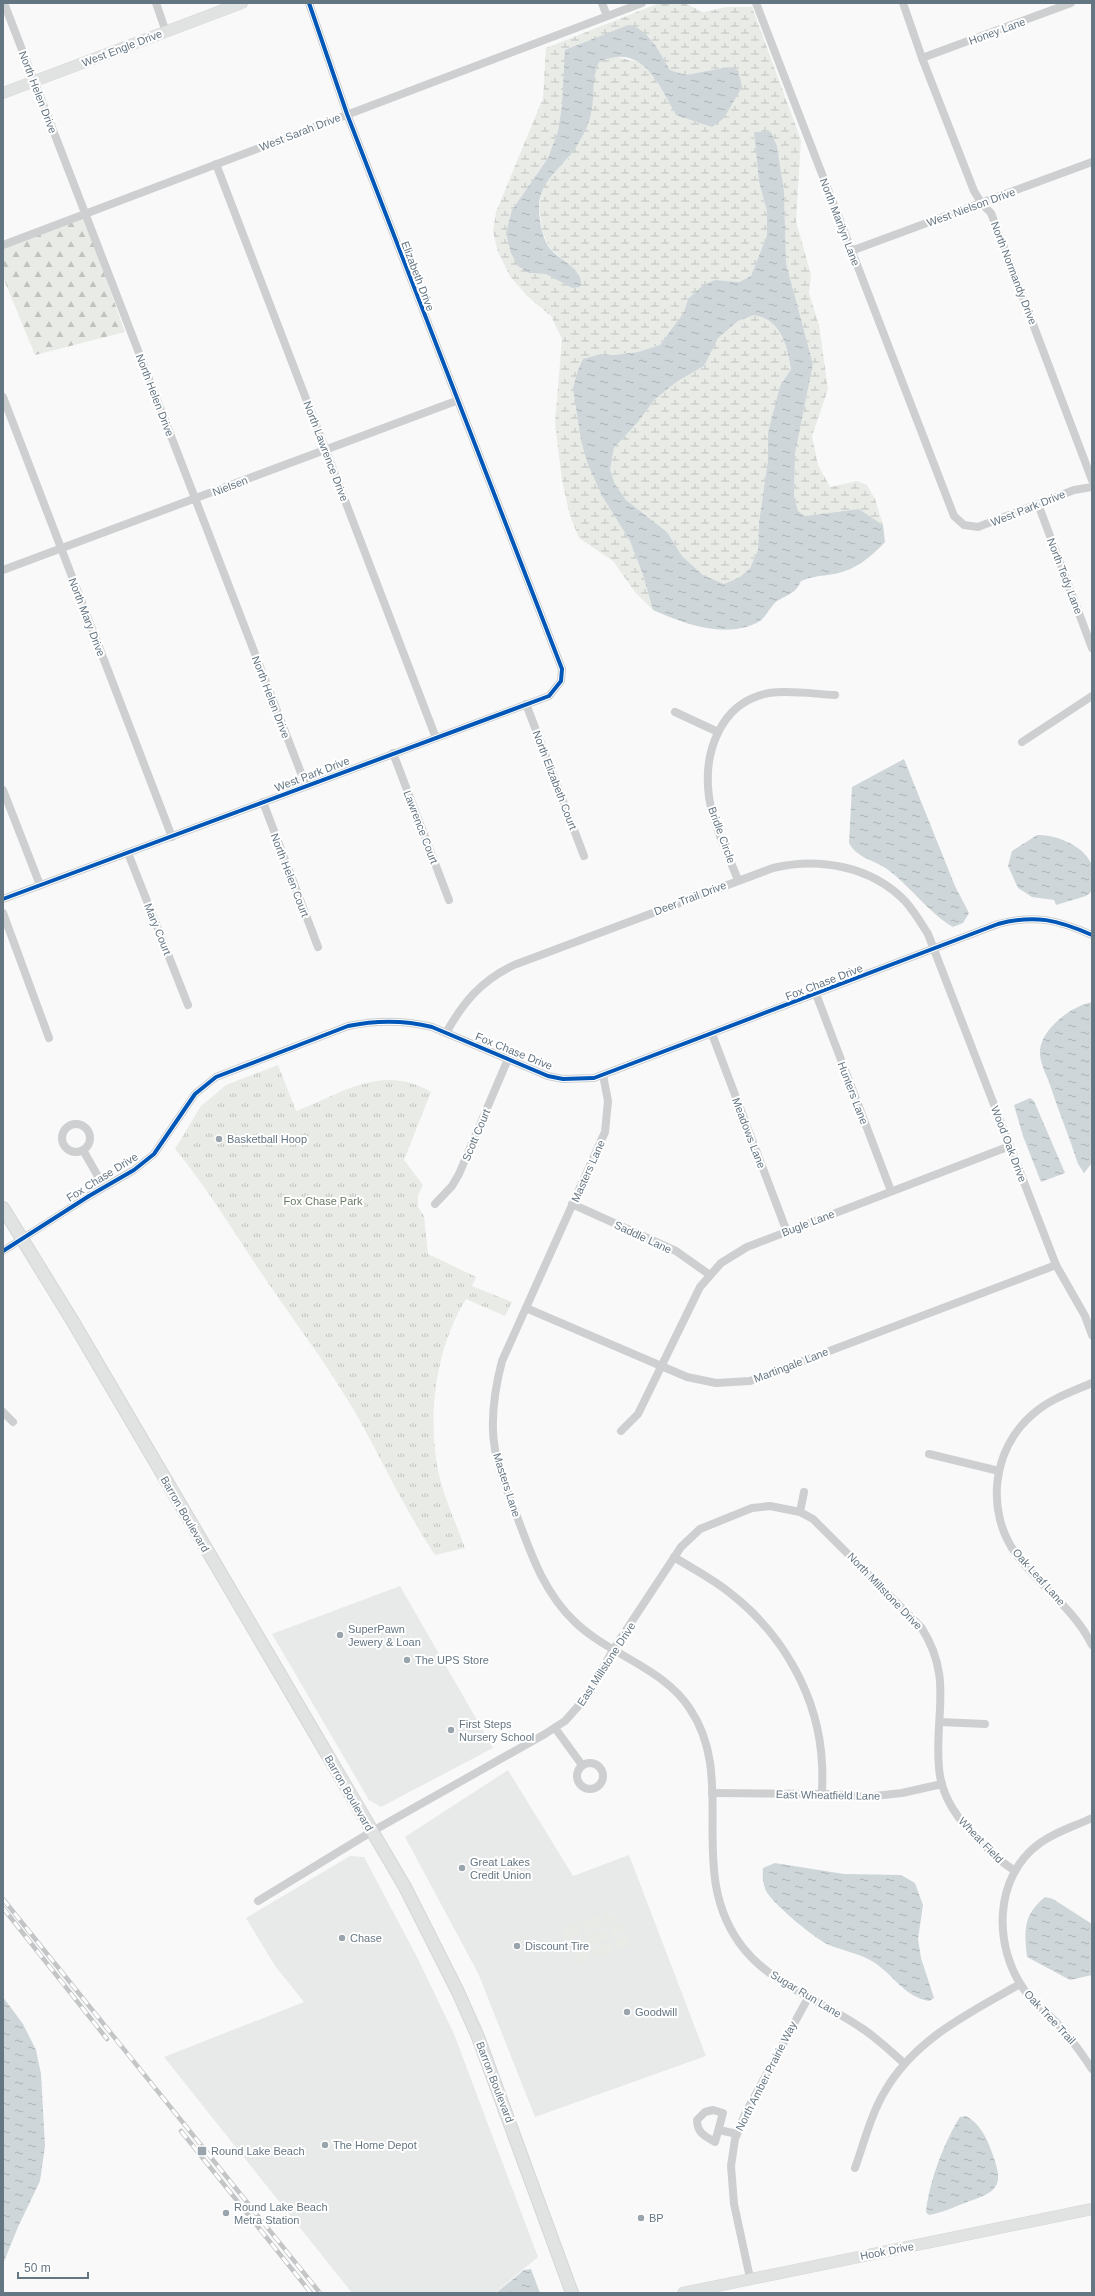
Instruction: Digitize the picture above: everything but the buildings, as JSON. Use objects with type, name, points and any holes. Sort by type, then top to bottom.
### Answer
[{"type":"main road","name":"Barron Boulevard","points":[[3,1208],[72,1320],[371,1832],[405,1887],[478,2037],[572,2293]]},
{"type":"street","name":"North Helen Drive","points":[[4,3],[306,786]]},
{"type":"street","points":[[156,3],[166,32]]},
{"type":"street","name":"West Engle Drive","points":[[3,93],[242,3]]},
{"type":"street","name":"Elizabeth Drive","points":[[309,3],[347,114],[456,401],[542,620]]},
{"type":"street","points":[[602,3],[607,16]]},
{"type":"street","name":"West Sarah Drive","points":[[3,245],[642,3]]},
{"type":"street","name":"North Marilyn Lane","points":[[756,3],[923,440]]},
{"type":"street","name":"North Normandy Drive","points":[[902,3],[974,191],[982,204],[991,213],[1092,480]]},
{"type":"street","name":"Honey Lane","points":[[922,58],[1071,3]]},
{"type":"street","name":"West Nielson Drive","points":[[851,251],[982,204],[1092,162]]},
{"type":"street","name":"North Lawrence Drive","points":[[216,164],[436,738]]},
{"type":"street","name":"North Mary Drive","points":[[3,397],[172,837]]},
{"type":"street","name":"Nielsen","points":[[3,570],[456,401]]},
{"type":"street","name":"West Park Drive","points":[[923,440],[949,508],[958,521],[964,525],[978,527],[988,525],[1074,490],[1092,487]]},
{"type":"street","name":"North Tedy Lane","points":[[1038,504],[1092,648]]},
{"type":"street","name":"West Park Drive","points":[[3,899],[549,696],[561,681],[562,669],[542,620]]},
{"type":"street","name":"Bridle Circle","points":[[738,880],[709,798],[709,761],[712,744],[718,732],[732,711],[743,703],[756,697],[777,693],[836,695]]},
{"type":"street","points":[[1022,742],[1092,696]]},
{"type":"street","name":"North Elizabeth Court","points":[[526,704],[584,856]]},
{"type":"street","points":[[674,712],[718,732]]},
{"type":"street","name":"Lawrence Court","points":[[393,753],[450,900]]},
{"type":"street","points":[[3,790],[40,885]]},
{"type":"street","name":"North Helen Court","points":[[263,802],[318,947]]},
{"type":"street","name":"Mary Court","points":[[128,853],[188,1005]]},
{"type":"street","name":"Deer Trail Drive","points":[[446,1033],[460,1008],[468,998],[502,970],[738,880],[772,868],[805,862],[829,864],[857,871],[876,879],[905,901],[928,934],[934,949]]},
{"type":"street","points":[[3,913],[49,1038]]},
{"type":"street","name":"Fox Chase Drive","points":[[3,1251],[104,1187],[134,1170],[154,1154],[195,1094],[216,1077],[228,1071],[348,1026],[365,1022],[414,1022],[446,1033],[548,1076],[563,1079],[594,1078],[934,949],[1015,920],[1042,918],[1057,921],[1092,935]]},
{"type":"street","name":"Wood Oak Drive","points":[[934,949],[1056,1265],[1084,1316],[1092,1335]]},
{"type":"street","name":"Hunters Lane","points":[[816,994],[891,1191]]},
{"type":"street","name":"Meadows Lane","points":[[712,1034],[787,1232]]},
{"type":"street","name":"Scott Court","points":[[435,1204],[452,1186],[459,1174],[508,1059]]},
{"type":"street","name":"Masters Lane","points":[[603,1075],[608,1101],[605,1132],[502,1361],[495,1386],[493,1433],[496,1455],[502,1478],[544,1582],[575,1622],[666,1684],[690,1708],[700,1727],[707,1746],[712,1793]]},
{"type":"street","name":"Bugle Lane","points":[[621,1431],[638,1414],[700,1287],[720,1263],[735,1253],[787,1232],[1010,1146]]},
{"type":"street","points":[[83,1150],[104,1187]]},
{"type":"street","name":"Saddle Lane","points":[[572,1204],[676,1251],[710,1275]]},
{"type":"street","name":"Martingale Lane","points":[[526,1308],[662,1367],[698,1381],[716,1384],[750,1381],[1056,1265]]},
{"type":"street","name":"Oak Leaf Lane","points":[[1092,1383],[1062,1395],[1032,1414],[1011,1440],[1001,1459],[996,1482],[997,1508],[1009,1542],[1025,1564],[1070,1612],[1082,1627],[1092,1645]]},
{"type":"street","points":[[3,1412],[13,1422]]},
{"type":"street","points":[[929,1454],[999,1471]]},
{"type":"street","points":[[800,1512],[804,1492]]},
{"type":"street","name":"East Millstone Drive","points":[[258,1901],[371,1832],[555,1728],[577,1709],[589,1694],[614,1650],[674,1557],[688,1538],[700,1529],[752,1508],[770,1506],[800,1512]]},
{"type":"street","name":"North Millstone Drive","points":[[800,1512],[813,1519],[828,1532],[921,1626],[929,1639],[940,1672],[939,1770],[942,1784]]},
{"type":"street","points":[[674,1557],[729,1592],[746,1606],[760,1620],[789,1657],[801,1680],[815,1720],[822,1764],[822,1795]]},
{"type":"street","points":[[940,1722],[985,1724]]},
{"type":"street","points":[[555,1728],[582,1765]]},
{"type":"street","name":"East Wheatfield Lane","points":[[712,1793],[884,1796],[942,1784]]},
{"type":"street","name":"Wheat Field","points":[[942,1784],[948,1800],[963,1825],[1004,1865],[1014,1870]]},
{"type":"street","name":"Sugar Run Lane","points":[[712,1793],[714,1878],[730,1929],[744,1949],[774,1976],[861,2027],[904,2064]]},
{"type":"street","name":"Oak Tree Trail","points":[[1092,1818],[1061,1829],[1039,1844],[1014,1870],[1003,1909],[1003,1938],[1010,1964],[1020,1984],[1029,1996],[1055,2022],[1080,2051],[1092,2069]]},
{"type":"street","points":[[855,2168],[884,2092],[904,2064],[919,2048],[943,2030],[1020,1984]]},
{"type":"street","name":"North Amber Prairie Way","points":[[750,2278],[734,2204],[731,2166],[737,2134],[745,2114],[809,1996]]},
{"type":"street","points":[[720,2130],[737,2134]]},
{"type":"street","name":"Hook Drive","points":[[683,2293],[750,2278],[1092,2209]]},
{"type":"shaded area","points":[[400,1586],[493,1748],[381,1807],[369,1800],[272,1634]]},
{"type":"shaded area","points":[[508,1770],[573,1876],[629,1855],[706,2056],[535,2117],[478,1973],[405,1837]]},
{"type":"shaded area","points":[[350,1856],[364,1857],[417,1957],[454,2034],[538,2257],[495,2293],[352,2293],[164,2057],[304,2002],[275,1966],[246,1918]]},
{"type":"green space","points":[[657,4],[686,4],[703,12],[726,7],[752,7],[801,140],[796,221],[811,275],[809,293],[819,325],[828,389],[812,436],[818,465],[830,487],[857,481],[867,485],[875,499],[883,525],[859,509],[805,516],[798,511],[794,496],[795,454],[813,364],[786,263],[784,191],[777,146],[771,132],[754,132],[759,182],[767,211],[767,235],[751,276],[739,282],[715,280],[688,299],[684,312],[660,345],[638,352],[614,355],[601,354],[602,496],[630,541],[643,575],[653,610],[635,592],[613,561],[579,538],[570,516],[562,480],[555,423],[562,339],[551,316],[527,296],[510,276],[498,252],[493,232],[496,212],[543,98],[546,48]],"holes":[[[628,25],[650,37],[670,70],[686,75],[728,67],[676,115],[650,70],[639,62],[613,56],[599,62],[594,72],[591,114],[568,159],[551,174],[542,189],[539,207],[542,230],[549,247],[579,274],[572,288],[546,274],[529,273],[512,210],[548,158],[558,131],[562,105]]]},
{"type":"green space","points":[[84,217],[125,332],[35,355],[3,277],[3,248]]},
{"type":"green space","points":[[754,314],[770,321],[781,335],[787,351],[791,369],[780,386],[768,432],[768,460],[759,522],[758,550],[750,568],[740,577],[724,584],[703,575],[682,556],[667,532],[626,500],[615,484],[610,470],[614,448],[638,422],[655,399],[678,381],[704,366],[717,338],[738,321]]},
{"type":"green space","name":"Fox Chase Park","points":[[278,1065],[296,1111],[347,1089],[380,1081],[396,1080],[413,1084],[431,1092],[404,1160],[423,1185],[418,1195],[418,1207],[424,1216],[428,1254],[476,1277],[472,1286],[512,1302],[505,1316],[466,1299],[447,1338],[441,1360],[434,1404],[435,1449],[440,1480],[446,1500],[465,1548],[435,1555],[394,1485],[344,1394],[210,1195],[175,1149],[201,1106],[226,1085]]},
{"type":"green space","points":[[609,1912],[620,1920],[632,1948],[630,1945],[618,1950],[614,1940],[626,1935],[624,1932],[613,1937],[609,1927],[621,1923],[619,1920],[608,1924],[604,1914]]},
{"type":"green space","points":[[600,1915],[604,1925],[599,1927],[594,1926],[591,1931],[585,1932],[581,1922]]},
{"type":"green space","points":[[577,1924],[581,1934],[565,1940],[561,1930]]},
{"type":"green space","points":[[605,1929],[609,1938],[590,1945],[586,1935],[592,1933],[597,1935],[600,1930]]},
{"type":"green space","points":[[582,1937],[586,1947],[577,1950],[575,1948],[569,1949],[566,1943]]},
{"type":"green space","points":[[610,1942],[614,1951],[595,1958],[591,1948]]},
{"type":"green space","points":[[587,1950],[591,1959],[575,1965],[572,1959],[578,1956],[578,1953]]},
{"type":"water","points":[[628,25],[636,27],[648,36],[658,49],[670,70],[686,75],[728,67],[738,70],[742,87],[724,118],[712,127],[676,115],[655,79],[647,69],[638,62],[627,57],[614,57],[599,62],[594,81],[591,114],[586,128],[574,150],[548,180],[540,197],[540,218],[543,233],[548,246],[579,275],[581,281],[580,287],[572,288],[546,274],[529,273],[518,266],[511,253],[506,233],[512,210],[548,158],[558,131],[562,105],[565,50]]},
{"type":"water","points":[[754,132],[771,132],[777,146],[784,191],[786,263],[813,364],[795,454],[794,496],[798,511],[805,516],[859,509],[883,525],[885,542],[867,559],[853,568],[801,581],[799,586],[793,592],[776,602],[760,621],[747,627],[720,630],[692,625],[653,610],[643,575],[630,541],[602,496],[587,462],[581,440],[573,388],[583,359],[601,354],[614,355],[638,352],[660,345],[684,312],[688,299],[702,286],[715,280],[739,282],[751,276],[767,235],[767,211],[759,182]],"holes":[[[754,315],[771,322],[781,335],[785,343],[791,369],[780,386],[768,432],[768,460],[759,522],[758,550],[750,568],[740,577],[724,584],[703,575],[682,556],[667,532],[626,500],[615,484],[610,470],[614,448],[638,422],[655,399],[678,381],[704,366],[718,338],[738,321]]]},
{"type":"water","points":[[904,759],[955,886],[969,913],[963,923],[953,927],[936,915],[887,869],[856,852],[849,843],[852,787]]},
{"type":"water","points":[[1037,835],[1061,839],[1077,847],[1089,859],[1093,869],[1092,891],[1086,896],[1056,905],[1054,900],[1032,897],[1018,888],[1008,866],[1012,851]]},
{"type":"water","points":[[1092,1002],[1092,1163],[1084,1173],[1078,1164],[1040,1058],[1040,1050],[1046,1034],[1059,1019],[1076,1008]]},
{"type":"water","points":[[1030,1098],[1034,1101],[1065,1173],[1041,1182],[1023,1136],[1014,1105]]},
{"type":"water","points":[[775,1863],[844,1874],[901,1875],[915,1883],[923,1905],[918,1939],[921,1958],[934,1998],[929,2001],[913,1995],[906,1991],[875,1963],[859,1955],[829,1945],[797,1922],[773,1900],[765,1888],[763,1868]]},
{"type":"water","points":[[1045,1897],[1053,1899],[1092,1924],[1092,1975],[1070,1980],[1027,1957],[1025,1939],[1029,1917],[1032,1910]]},
{"type":"water","points":[[3,1997],[23,2024],[36,2050],[41,2074],[45,2146],[40,2181],[18,2227],[3,2264]]},
{"type":"water","points":[[966,2116],[975,2122],[982,2130],[987,2140],[998,2171],[997,2185],[993,2190],[978,2198],[929,2215],[926,2212],[930,2188],[938,2163],[954,2127],[960,2117]]},
{"type":"water","points":[[531,2269],[540,2293],[496,2293],[524,2270]]},
{"type":"railway","points":[[3,1899],[320,2293]]},
{"type":"railway","points":[[3,1908],[107,2039]]},
{"type":"railway","points":[[181,2131],[311,2293]]},
{"type":"cycle path","points":[[3,899],[549,696],[561,681],[562,669],[347,114],[309,3]]},
{"type":"cycle path","points":[[3,1251],[89,1196],[134,1170],[154,1154],[195,1094],[216,1077],[348,1026],[369,1023],[401,1022],[432,1027],[548,1076],[563,1079],[594,1078],[998,924],[1024,919],[1046,920],[1057,922],[1092,935]]},
{"type":"place","name":"Basketball Hoop","points":[[219,1139]]},
{"type":"place","name":"SuperPawn Jewery & Loan","points":[[340,1635]]},
{"type":"place","name":"The UPS Store","points":[[407,1660]]},
{"type":"place","name":"First Steps Nursery School","points":[[451,1730]]},
{"type":"place","name":"Great Lakes Credit Union","points":[[462,1868]]},
{"type":"place","name":"Chase","points":[[342,1938]]},
{"type":"place","name":"Discount Tire","points":[[517,1946]]},
{"type":"place","name":"Goodwill","points":[[627,2012]]},
{"type":"place","name":"The Home Depot","points":[[325,2145]]},
{"type":"place","name":"Round Lake Beach","points":[[202,2151]]},
{"type":"place","name":"Round Lake Beach Metra Station","points":[[226,2213]]},
{"type":"place","name":"BP","points":[[641,2218]]}]
